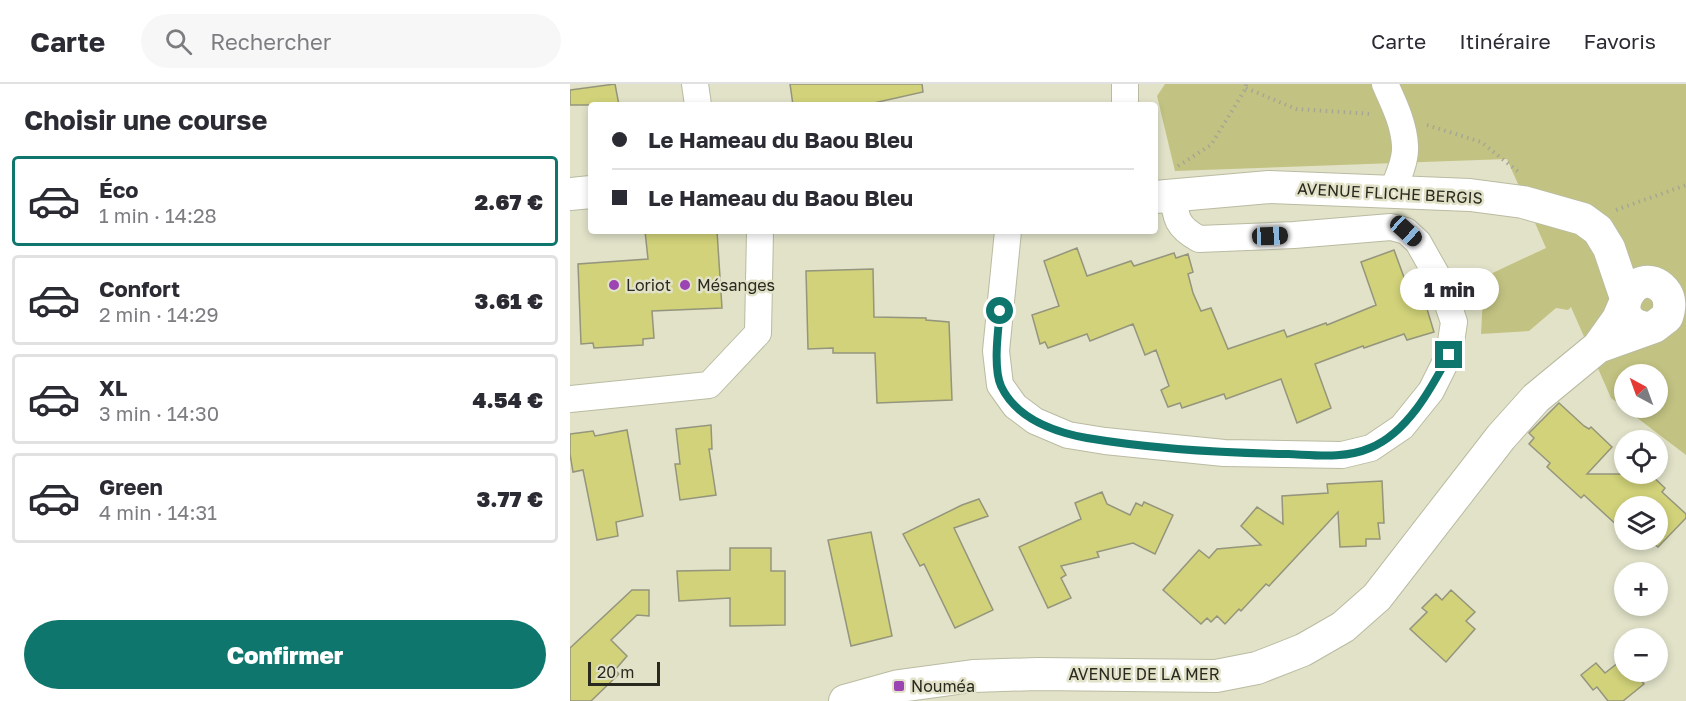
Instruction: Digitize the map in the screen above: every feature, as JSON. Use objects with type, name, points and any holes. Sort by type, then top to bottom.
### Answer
[{"type":"street","points":[[695,84],[698,102]]},
{"type":"street","points":[[1125,84],[1125,102]]},
{"type":"street","points":[[1385,84],[1399,115],[1406,147],[1399,175],[1392,191]]},
{"type":"street","points":[[1008,234],[996,351],[1000,385],[1015,406],[1035,421],[1068,435],[1105,441],[1224,453],[1330,455],[1342,455],[1371,448],[1402,426],[1431,391],[1449,355],[1454,322],[1440,281],[1418,242],[1406,231],[1391,227],[1294,235],[1199,239],[1185,231],[1175,218],[1167,187]]},
{"type":"street","name":"AVENUE FLICHE BERGIS","points":[[1167,187],[1269,187],[1392,191],[1470,195],[1523,201],[1583,219],[1598,230],[1639,292]]},
{"type":"street","points":[[570,194],[588,192]]},
{"type":"street","points":[[570,399],[710,385],[758,333],[760,234]]},
{"type":"street","points":[[1663,288],[1670,302],[1665,323],[1634,324],[1629,319],[1639,292],[1663,288]]},
{"type":"street","points":[[1639,292],[1686,296]]},
{"type":"street","name":"AVENUE DE LA MER","points":[[844,701],[899,686],[973,676],[1038,674],[1216,676],[1257,668],[1303,650],[1343,627],[1377,597],[1501,437],[1536,398],[1598,346],[1639,292]]},
{"type":"street","name":"AVENUE DE LA MER","points":[[1598,346],[1665,323]]},
{"type":"path","points":[[1167,187],[1211,145],[1246,88],[1246,84]]},
{"type":"path","points":[[1583,219],[1686,185]]},
{"type":"green space","points":[[1165,84],[1686,84],[1686,455],[1668,441],[1668,430],[1653,430],[1637,418],[1668,418],[1668,364],[1614,364],[1614,400],[1571,307],[1568,310],[1556,308],[1529,331],[1481,334],[1484,277],[1546,248],[1507,159],[1175,171],[1157,96]]},
{"type":"building","points":[[615,84],[618,102],[588,102],[588,105],[570,105],[570,90]]},
{"type":"building","points":[[790,84],[922,84],[923,92],[878,102],[793,102]]},
{"type":"building","points":[[645,234],[717,234],[722,308],[652,311],[654,338],[643,339],[643,345],[594,348],[593,343],[581,344],[578,264],[648,259]]},
{"type":"building","points":[[1077,248],[1087,276],[1131,261],[1134,266],[1174,253],[1176,258],[1188,254],[1193,272],[1188,274],[1193,293],[1201,311],[1211,308],[1228,349],[1284,330],[1287,337],[1326,323],[1327,325],[1376,305],[1361,262],[1394,250],[1412,299],[1423,296],[1434,332],[1407,340],[1404,334],[1315,364],[1331,408],[1297,423],[1281,379],[1226,399],[1224,394],[1182,408],[1180,403],[1168,407],[1161,390],[1169,386],[1156,350],[1145,355],[1133,324],[1090,341],[1087,334],[1048,348],[1045,342],[1040,344],[1032,315],[1059,306],[1044,261]]},
{"type":"building","points":[[873,269],[874,317],[926,318],[926,320],[949,322],[952,400],[877,403],[875,353],[833,353],[833,348],[808,349],[806,271]]},
{"type":"building","points":[[1559,403],[1584,426],[1589,429],[1591,427],[1612,447],[1587,474],[1614,474],[1614,484],[1661,484],[1665,488],[1662,492],[1666,496],[1614,496],[1614,522],[1584,495],[1581,498],[1547,467],[1550,463],[1529,444],[1534,438],[1529,433]]},
{"type":"building","points":[[711,425],[712,449],[709,449],[716,495],[680,500],[675,464],[680,464],[676,429]]},
{"type":"building","points":[[627,430],[643,516],[616,522],[618,536],[597,540],[583,470],[573,472],[570,434],[593,431],[595,436]]},
{"type":"building","points":[[1382,481],[1384,523],[1378,523],[1380,539],[1366,539],[1366,546],[1340,547],[1338,512],[1269,586],[1266,584],[1241,611],[1239,609],[1225,624],[1217,616],[1211,622],[1207,618],[1201,624],[1163,590],[1199,550],[1209,558],[1217,549],[1261,545],[1241,526],[1257,507],[1283,524],[1282,496],[1328,493],[1327,484]]},
{"type":"building","points":[[1102,492],[1107,504],[1130,515],[1136,503],[1142,506],[1144,502],[1173,515],[1155,554],[1133,543],[1097,552],[1099,557],[1061,566],[1066,575],[1061,578],[1071,598],[1048,608],[1019,547],[1081,519],[1075,503]]},
{"type":"building","points":[[1668,498],[1686,514],[1686,518],[1668,537]]},
{"type":"building","points":[[979,499],[988,516],[954,528],[993,610],[955,628],[924,564],[920,566],[903,534]]},
{"type":"building","points":[[871,532],[892,636],[851,646],[828,540]]},
{"type":"building","points":[[730,548],[771,548],[771,571],[785,571],[785,625],[730,626],[730,598],[679,601],[677,571],[730,570]]},
{"type":"building","points":[[632,590],[649,590],[649,616],[637,615],[611,640],[627,656],[615,670],[619,674],[591,701],[570,701],[570,648]]},
{"type":"building","points":[[1451,590],[1475,612],[1466,621],[1475,629],[1446,662],[1410,629],[1427,612],[1422,608],[1436,594],[1442,600]]},
{"type":"building","points":[[1596,663],[1605,673],[1614,666],[1614,682],[1642,682],[1644,684],[1623,701],[1608,701],[1597,687],[1593,690],[1581,675]]},
{"type":"place","name":"Loriot","points":[[614,285]]},
{"type":"place","name":"Mésanges","points":[[685,285]]},
{"type":"place","name":"Nouméa","points":[[899,686]]},
{"type":"route","points":[[1000,311],[996,351],[1000,385],[1015,406],[1035,421],[1068,435],[1224,453],[1342,455],[1371,448],[1402,426],[1431,391],[1449,355]]}]
